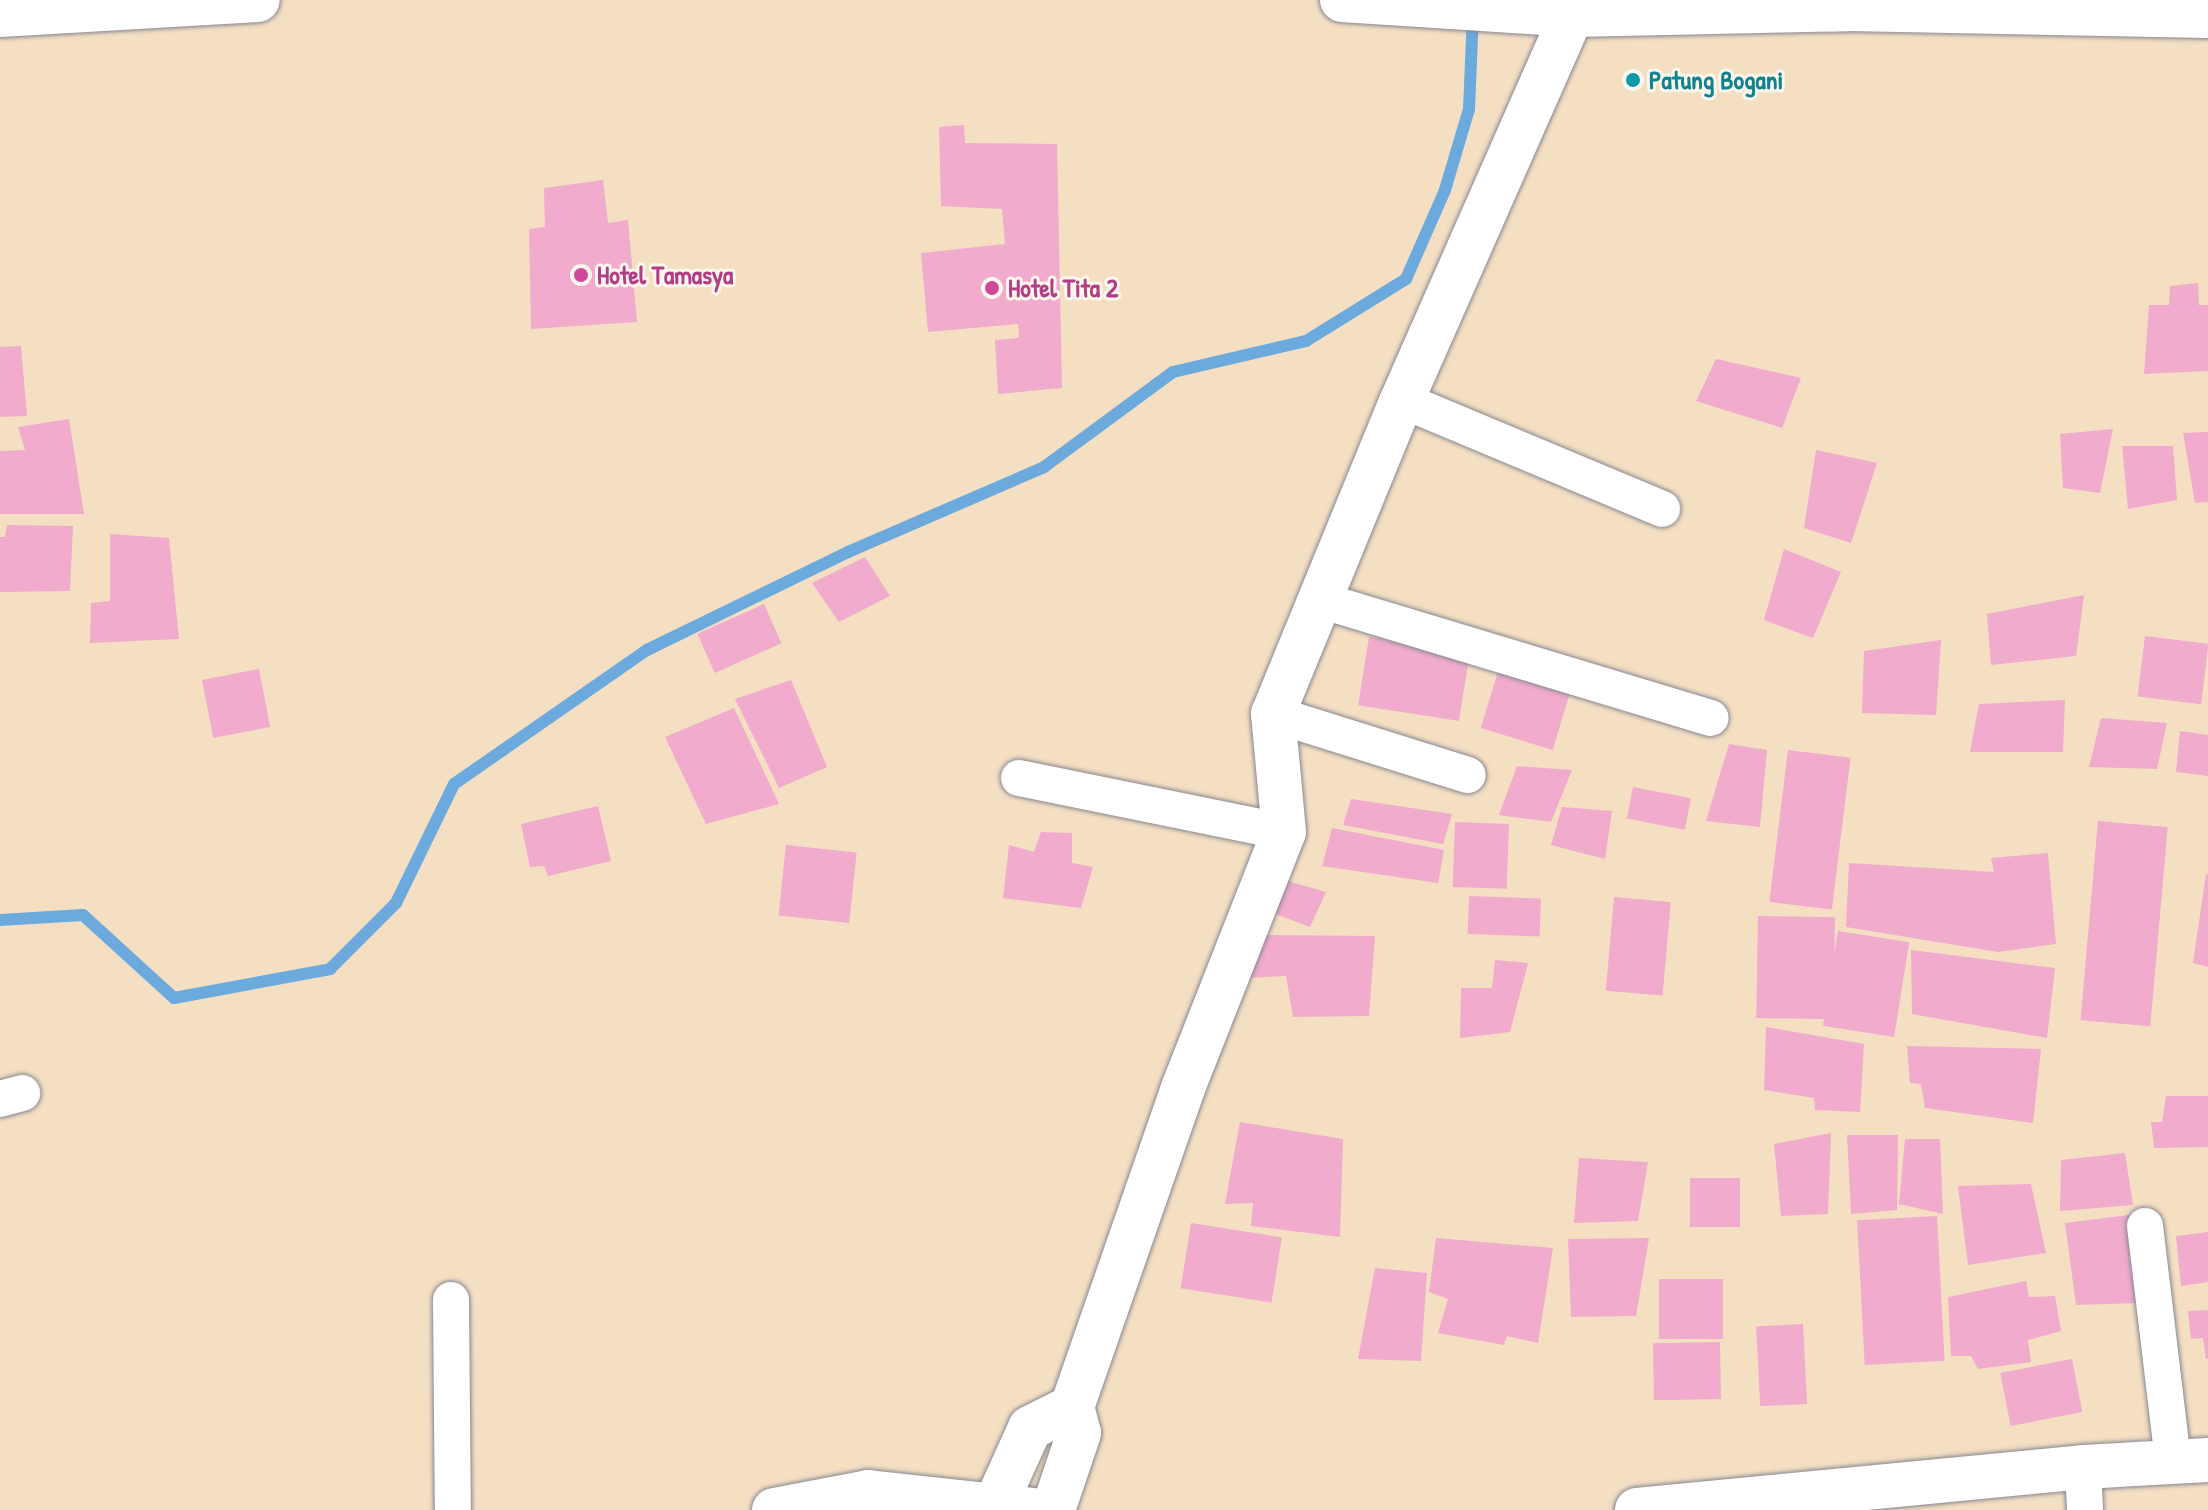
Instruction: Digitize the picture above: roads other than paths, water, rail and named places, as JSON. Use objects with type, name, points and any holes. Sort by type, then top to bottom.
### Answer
[{"type":"main road","points":[[0,15],[258,0]]},
{"type":"main road","points":[[1342,0],[1527,8],[1572,15],[2067,6],[2208,16]]},
{"type":"main road","points":[[1053,1510],[1079,1433],[1072,1407],[1183,1088],[1284,832],[1273,714],[1402,400],[1461,273],[1572,15]]},
{"type":"main road","points":[[774,1510],[868,1492],[1008,1508],[1030,1428],[1072,1407]]},
{"type":"main road","points":[[1637,1510],[2083,1467],[2191,1461]]},
{"type":"street","points":[[1402,400],[1662,509]]},
{"type":"street","points":[[1320,600],[1711,718]]},
{"type":"street","points":[[1273,714],[1468,775]]},
{"type":"street","points":[[1019,778],[1284,832]]},
{"type":"street","points":[[2145,1226],[2191,1461]]},
{"type":"street","points":[[451,1300],[453,1510]]},
{"type":"street","points":[[2083,1467],[2085,1510]]},
{"type":"waterway","points":[[0,920],[83,915],[174,998],[330,969],[396,903],[454,784],[647,650],[848,552],[1044,467],[1173,372],[1306,341],[1406,279],[1445,190],[1469,109],[1473,15]]},
{"type":"place","name":"Patung Bogani","points":[[1633,80]]},
{"type":"place","name":"Hotel Tamasya","points":[[581,275]]},
{"type":"place","name":"Hotel Tita 2","points":[[992,288]]}]
